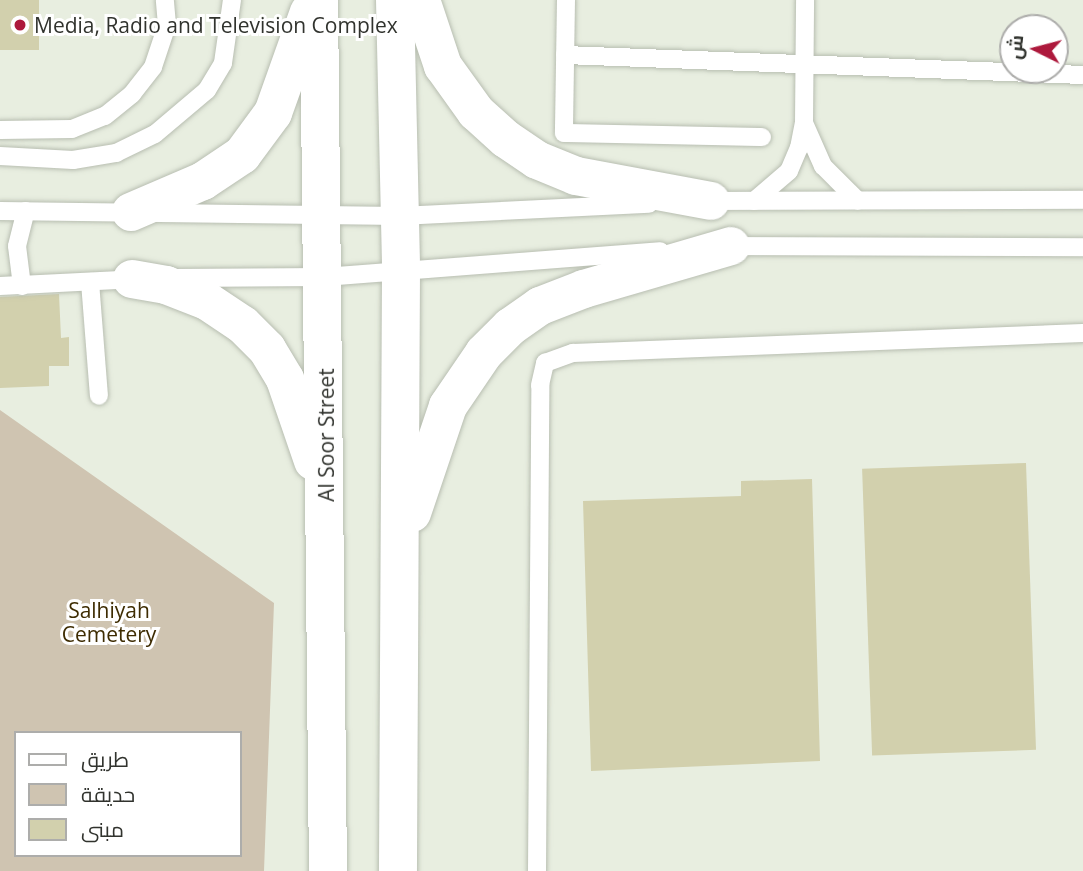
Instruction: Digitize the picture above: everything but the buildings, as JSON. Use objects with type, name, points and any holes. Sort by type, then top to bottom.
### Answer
[{"type":"main road","points":[[131,212],[202,181],[242,155],[259,136],[273,113],[313,0]]},
{"type":"main road","name":"Al Soor Street","points":[[319,0],[324,216],[328,871]]},
{"type":"main road","points":[[396,0],[401,271],[398,871]]},
{"type":"main road","points":[[421,0],[443,66],[476,112],[506,139],[537,160],[576,176],[711,201]]},
{"type":"main road","points":[[401,548],[448,406],[484,353],[510,327],[540,306],[584,289],[731,246]]},
{"type":"main road","points":[[132,279],[166,285],[207,301],[243,325],[267,349],[299,413],[326,513]]},
{"type":"lane","points":[[0,130],[72,129],[105,116],[132,94],[153,67],[167,25],[165,0]]},
{"type":"lane","points":[[0,156],[73,160],[116,153],[155,134],[207,90],[223,62],[232,0]]},
{"type":"lane","points":[[566,0],[564,133],[762,137]]},
{"type":"lane","points":[[754,201],[789,171],[804,123],[805,0]]},
{"type":"lane","points":[[565,55],[805,62],[1083,75]]},
{"type":"lane","points":[[804,123],[823,166],[858,201]]},
{"type":"lane","points":[[0,211],[400,216],[711,201],[1083,200]]},
{"type":"lane","points":[[22,286],[17,246],[26,211]]},
{"type":"lane","points":[[0,286],[132,279],[324,277],[731,246],[1083,247]]},
{"type":"lane","points":[[90,282],[99,396]]},
{"type":"lane","points":[[537,871],[540,385],[545,363],[573,353],[1083,333]]},
{"type":"green space","name":"Salhiyah Cemetery","points":[[0,410],[274,603],[264,871],[0,871]]},
{"type":"place","name":"Media, Radio and Television Complex","points":[[20,25]]}]
